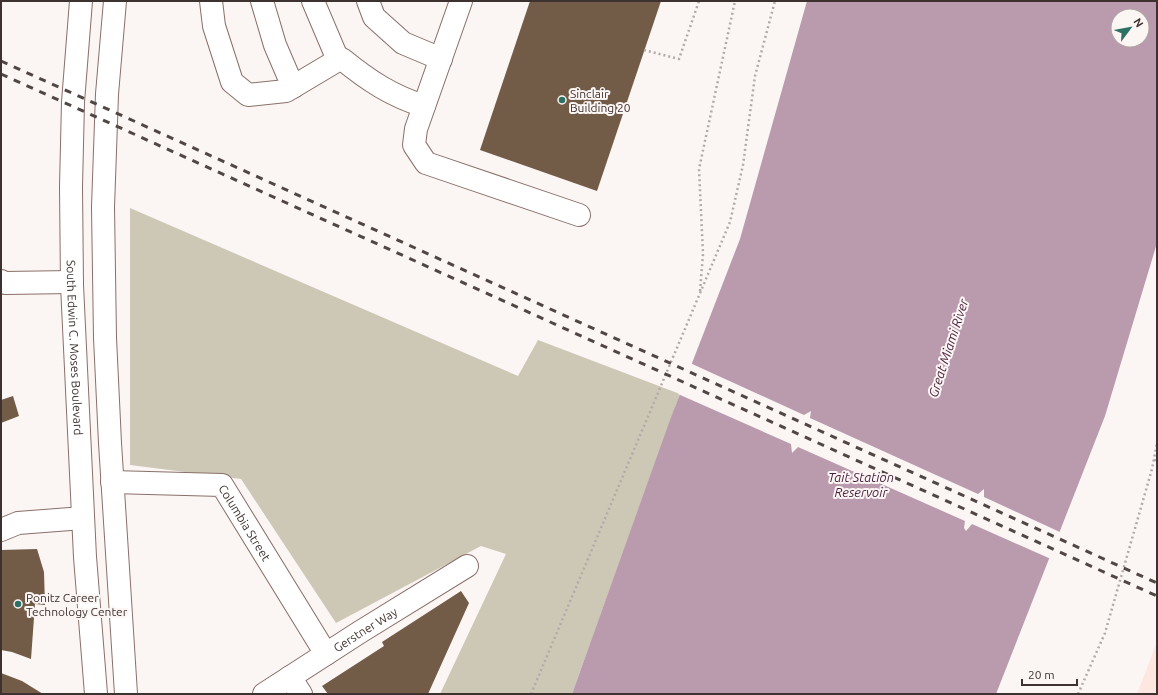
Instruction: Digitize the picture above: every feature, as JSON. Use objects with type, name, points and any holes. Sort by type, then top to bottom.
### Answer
[{"type":"main road","name":"South Edwin C. Moses Boulevard","points":[[81,1],[73,117],[71,187],[72,282],[83,518],[96,694]]},
{"type":"main road","points":[[115,1],[107,94],[103,207],[105,338],[112,482],[126,694]]},
{"type":"main road","points":[[211,1],[214,26],[232,82],[248,95],[286,91],[342,59],[366,78],[401,98],[424,106]]},
{"type":"main road","points":[[262,1],[275,45],[293,87]]},
{"type":"main road","points":[[313,1],[338,60]]},
{"type":"main road","points":[[368,1],[374,17],[403,43],[441,59]]},
{"type":"main road","points":[[461,1],[416,129],[414,145],[426,163],[579,215]]},
{"type":"main road","points":[[1,281],[5,283],[72,282]]},
{"type":"main road","name":"Columbia Street","points":[[112,482],[222,485],[326,654]]},
{"type":"main road","points":[[1,530],[18,523],[83,518]]},
{"type":"main road","name":"Gerstner Way","points":[[264,694],[295,685],[326,654],[467,566]]},
{"type":"path","points":[[644,50],[679,59],[699,1]]},
{"type":"path","points":[[700,294],[702,254],[699,169],[735,1]]},
{"type":"path","points":[[531,694],[730,222],[743,165],[755,76],[775,1]]},
{"type":"path","points":[[1152,469],[1157,443]]},
{"type":"path","points":[[1078,694],[1105,633],[1157,456]]},
{"type":"shaded area","points":[[130,208],[518,376],[538,340],[680,394],[572,694],[440,694],[506,554],[481,546],[336,623],[241,479],[130,465]]},
{"type":"shaded area","points":[[1157,642],[1157,694],[1137,694]]},
{"type":"water","name":"Tait Station Reservoir","points":[[807,1],[1157,1],[1157,243],[1105,416],[996,694],[572,694],[670,420],[740,239]]},
{"type":"pier","points":[[690,363],[804,415],[811,411],[810,418],[978,494],[984,489],[984,497],[1062,533],[1051,559],[972,524],[966,531],[964,528],[965,521],[798,447],[792,453],[791,444],[678,394]]},
{"type":"building","name":"Sinclair Building 20","points":[[530,1],[661,1],[597,191],[480,150]]},
{"type":"building","points":[[13,396],[19,416],[1,423],[1,400]]},
{"type":"building","name":"Ponitz Career Technology Center","points":[[37,549],[44,572],[45,605],[35,604],[31,659],[12,652],[1,650],[1,550]]},
{"type":"building","points":[[461,591],[469,603],[428,694],[328,694],[322,686],[384,646],[382,642]]},
{"type":"building","points":[[1,673],[22,681],[43,694],[1,694]]},
{"type":"railway","points":[[1,61],[1157,583]]},
{"type":"railway","points":[[1,74],[1157,596]]},
{"type":"place","name":"Sinclair Building 20","points":[[562,100]]},
{"type":"place","name":"Ponitz Career Technology Center","points":[[18,604]]},
{"type":"water label","name":"Great Miami River","points":[[948,348]]}]
